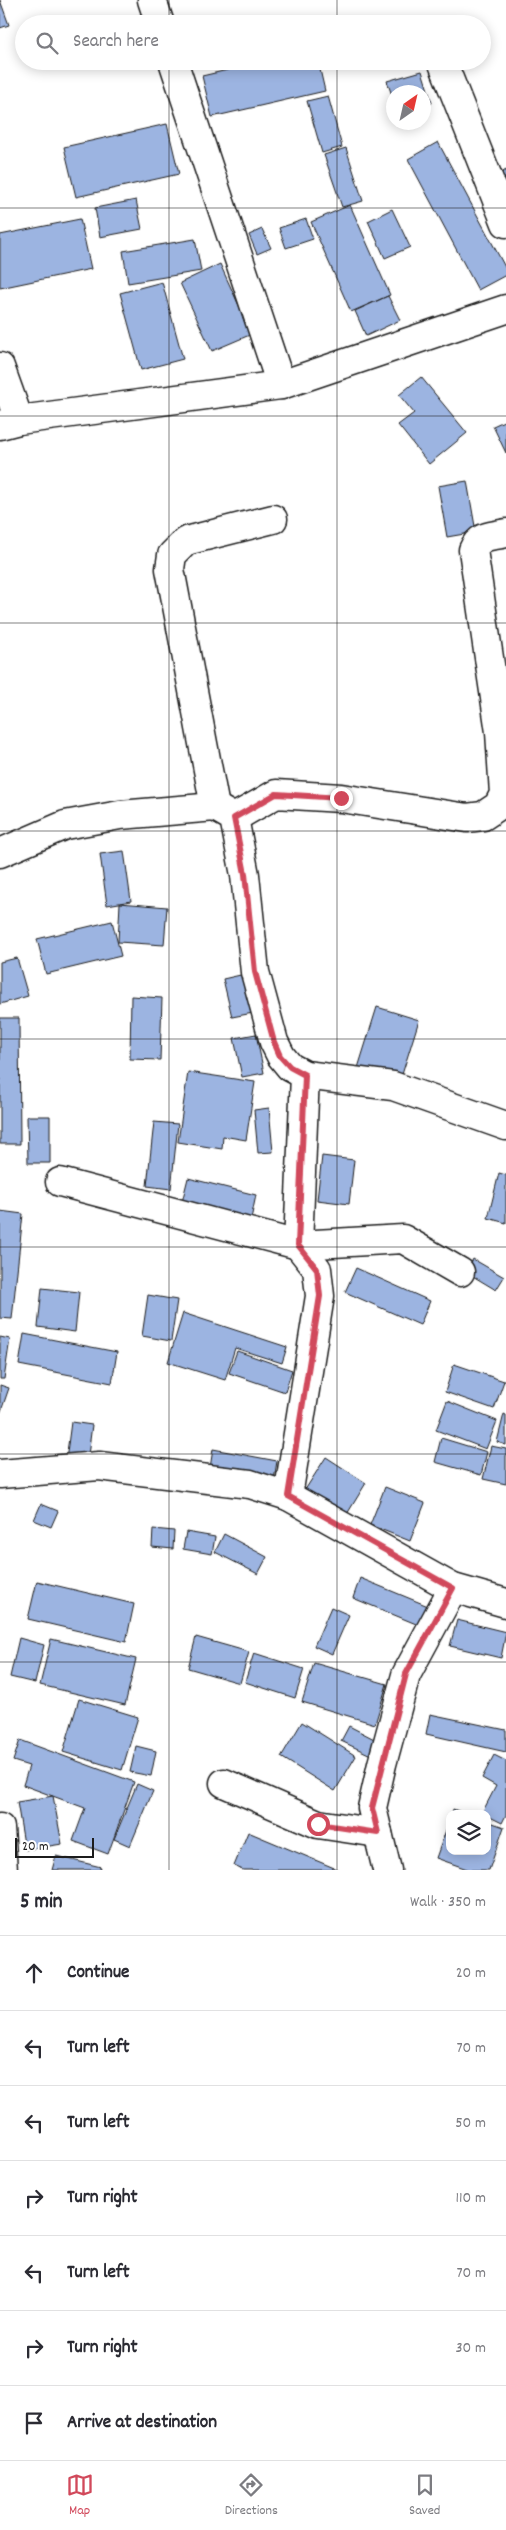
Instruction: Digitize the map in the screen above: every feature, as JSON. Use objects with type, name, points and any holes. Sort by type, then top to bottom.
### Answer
[{"type":"street","points":[[152,0],[157,15]]},
{"type":"street","points":[[176,70],[281,385]]},
{"type":"street","points":[[446,70],[506,223]]},
{"type":"street","points":[[0,366],[10,423],[281,385],[506,309]]},
{"type":"street","points":[[273,519],[186,541],[172,555],[170,569],[224,812],[245,874],[255,972],[274,1042],[280,1056],[290,1067],[305,1075],[393,1086],[506,1126]]},
{"type":"street","points":[[0,853],[65,825],[120,815],[224,812],[276,794],[341,798],[467,818],[483,816],[498,806],[504,794],[504,769],[473,550],[477,540],[484,536],[506,533]]},
{"type":"street","points":[[288,1496],[320,1296],[317,1269],[298,1245],[305,1075]]},
{"type":"street","points":[[60,1182],[298,1245],[403,1239],[460,1272]]},
{"type":"street","points":[[0,1474],[99,1466],[250,1484],[288,1496],[453,1588],[506,1602]]},
{"type":"street","points":[[387,1870],[372,1808],[406,1674],[453,1588]]},
{"type":"street","points":[[224,1783],[318,1824],[378,1833]]},
{"type":"street","points":[[0,1828],[3,1870]]},
{"type":"building","points":[[0,0],[9,25],[0,28]]},
{"type":"building","points":[[228,70],[320,70],[325,91],[212,117],[202,76]]},
{"type":"building","points":[[422,71],[426,85],[388,85],[387,81]]},
{"type":"building","points":[[328,96],[342,147],[322,153],[307,101]]},
{"type":"building","points":[[167,124],[179,174],[76,197],[64,147]]},
{"type":"building","points":[[438,142],[506,269],[506,275],[478,290],[408,159]]},
{"type":"building","points":[[346,148],[363,201],[342,207],[324,155]]},
{"type":"building","points":[[506,170],[506,200],[492,179]]},
{"type":"building","points":[[136,200],[142,229],[100,237],[95,208]]},
{"type":"building","points":[[350,205],[390,295],[351,312],[311,222]]},
{"type":"building","points":[[392,209],[410,247],[385,258],[368,221]]},
{"type":"building","points":[[80,219],[91,269],[0,288],[0,235]]},
{"type":"building","points":[[306,219],[313,239],[286,248],[279,228]]},
{"type":"building","points":[[262,229],[271,248],[257,254],[249,235]]},
{"type":"building","points":[[195,239],[201,271],[128,283],[123,251]]},
{"type":"building","points":[[220,264],[252,334],[212,351],[180,283]]},
{"type":"building","points":[[162,282],[183,359],[141,370],[120,293]]},
{"type":"building","points":[[388,296],[400,320],[366,336],[355,311]]},
{"type":"building","points":[[421,377],[467,433],[429,464],[398,425],[414,413],[399,395]]},
{"type":"building","points":[[506,420],[506,453],[493,426]]},
{"type":"building","points":[[467,481],[476,532],[447,537],[438,486]]},
{"type":"building","points":[[124,851],[131,901],[107,905],[100,854]]},
{"type":"building","points":[[120,903],[167,907],[164,945],[118,942]]},
{"type":"building","points":[[112,921],[121,956],[46,974],[37,939]]},
{"type":"building","points":[[17,958],[28,996],[0,1004],[0,962]]},
{"type":"building","points":[[245,974],[253,1013],[232,1017],[223,979]]},
{"type":"building","points":[[131,996],[162,998],[160,1060],[130,1059]]},
{"type":"building","points":[[377,1007],[419,1020],[400,1081],[358,1068]]},
{"type":"building","points":[[0,1018],[19,1018],[20,1144],[0,1144]]},
{"type":"building","points":[[256,1034],[264,1073],[242,1077],[234,1038]]},
{"type":"building","points":[[188,1072],[255,1082],[246,1140],[223,1136],[222,1149],[178,1142]]},
{"type":"building","points":[[269,1108],[273,1152],[258,1153],[254,1110]]},
{"type":"building","points":[[27,1116],[50,1116],[50,1163],[28,1163]]},
{"type":"building","points":[[154,1122],[178,1124],[171,1189],[147,1186]]},
{"type":"building","points":[[322,1156],[354,1160],[349,1204],[317,1200]]},
{"type":"building","points":[[499,1173],[506,1175],[506,1223],[488,1218]]},
{"type":"building","points":[[188,1178],[256,1195],[251,1219],[182,1202]]},
{"type":"building","points":[[0,1211],[23,1214],[12,1319],[0,1318]]},
{"type":"building","points":[[473,1259],[504,1277],[496,1290],[466,1272]]},
{"type":"building","points":[[356,1268],[430,1301],[420,1325],[345,1292]]},
{"type":"building","points":[[42,1288],[79,1292],[75,1332],[38,1327]]},
{"type":"building","points":[[148,1295],[177,1300],[171,1341],[142,1336]]},
{"type":"building","points":[[183,1313],[287,1347],[282,1363],[235,1348],[225,1380],[168,1362]]},
{"type":"building","points":[[24,1334],[117,1352],[112,1383],[19,1365]]},
{"type":"building","points":[[0,1337],[10,1339],[4,1379],[0,1379]]},
{"type":"building","points":[[237,1351],[292,1370],[285,1392],[229,1373]]},
{"type":"building","points":[[454,1364],[504,1381],[494,1409],[445,1392]]},
{"type":"building","points":[[0,1385],[9,1388],[0,1414]]},
{"type":"building","points":[[447,1401],[497,1421],[486,1449],[436,1430]]},
{"type":"building","points":[[504,1414],[506,1415],[506,1445],[497,1442]]},
{"type":"building","points":[[71,1422],[92,1425],[87,1463],[66,1460]]},
{"type":"building","points":[[441,1438],[487,1452],[481,1475],[435,1462]]},
{"type":"building","points":[[491,1446],[506,1449],[506,1484],[483,1479]]},
{"type":"building","points":[[213,1449],[277,1461],[274,1480],[210,1468]]},
{"type":"building","points":[[326,1457],[366,1483],[344,1519],[303,1493]]},
{"type":"building","points":[[385,1487],[425,1503],[410,1541],[370,1525]]},
{"type":"building","points":[[41,1504],[58,1511],[51,1527],[34,1520]]},
{"type":"building","points":[[153,1529],[174,1531],[173,1549],[152,1547]]},
{"type":"building","points":[[186,1532],[215,1537],[212,1554],[183,1549]]},
{"type":"building","points":[[224,1534],[267,1557],[258,1574],[215,1552]]},
{"type":"building","points":[[360,1578],[428,1606],[421,1626],[353,1598]]},
{"type":"building","points":[[37,1581],[134,1604],[126,1642],[28,1619]]},
{"type":"building","points":[[331,1607],[349,1615],[332,1654],[314,1646]]},
{"type":"building","points":[[457,1620],[506,1632],[501,1658],[450,1646]]},
{"type":"building","points":[[196,1637],[249,1652],[240,1683],[188,1668]]},
{"type":"building","points":[[19,1638],[44,1645],[35,1683],[10,1677]]},
{"type":"building","points":[[51,1639],[136,1659],[125,1705],[40,1685]]},
{"type":"building","points":[[254,1653],[304,1669],[295,1698],[245,1682]]},
{"type":"building","points":[[314,1663],[387,1684],[375,1724],[302,1702]]},
{"type":"building","points":[[79,1699],[138,1717],[122,1770],[63,1752]]},
{"type":"building","points":[[430,1714],[506,1730],[506,1752],[426,1734]]},
{"type":"building","points":[[302,1722],[356,1756],[335,1791],[281,1757]]},
{"type":"building","points":[[349,1726],[380,1742],[373,1756],[341,1741]]},
{"type":"building","points":[[20,1740],[134,1782],[108,1854],[73,1841],[85,1808],[23,1785],[29,1766],[13,1761]]},
{"type":"building","points":[[136,1746],[156,1751],[151,1776],[130,1772]]},
{"type":"building","points":[[494,1755],[506,1761],[506,1815],[502,1823],[491,1818],[491,1810],[484,1810],[496,1786],[482,1778]]},
{"type":"building","points":[[137,1784],[153,1791],[130,1846],[114,1839]]},
{"type":"building","points":[[53,1796],[62,1844],[25,1850],[17,1802]]},
{"type":"building","points":[[491,1822],[504,1827],[489,1870],[470,1870],[436,1858],[446,1830],[446,1855],[491,1855]]},
{"type":"building","points":[[248,1832],[339,1870],[243,1870],[234,1866]]},
{"type":"building","points":[[56,1856],[101,1867],[100,1870],[52,1870]]},
{"type":"route","points":[[318,1824],[378,1833],[372,1808],[406,1674],[453,1588],[288,1496],[315,1338],[320,1296],[317,1269],[298,1245],[305,1075],[290,1067],[280,1056],[274,1042],[255,972],[245,874],[234,818],[276,794],[341,798]]}]
